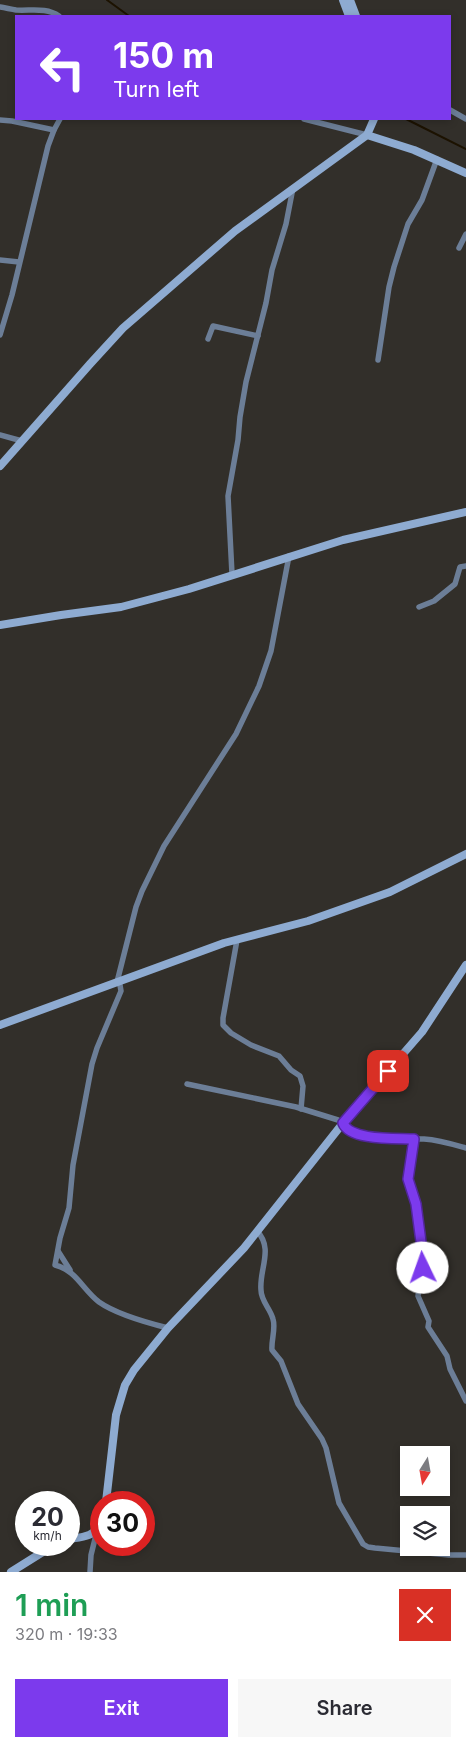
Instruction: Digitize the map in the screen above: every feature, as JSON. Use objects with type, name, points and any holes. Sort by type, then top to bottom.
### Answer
[{"type":"street","points":[[343,0],[349,15]]},
{"type":"street","points":[[350,0],[356,15]]},
{"type":"street","points":[[0,7],[14,10],[42,10],[58,15]]},
{"type":"street","points":[[451,111],[466,119]]},
{"type":"street","points":[[0,120],[54,130]]},
{"type":"street","points":[[0,335],[54,130],[59,120]]},
{"type":"street","points":[[308,120],[367,135],[414,150],[466,173]]},
{"type":"street","points":[[0,466],[123,328],[235,231],[367,135],[374,120]]},
{"type":"street","points":[[378,360],[389,287],[394,267],[408,224],[422,200],[437,159]]},
{"type":"street","points":[[232,574],[228,496],[240,417],[272,270],[286,224],[293,188]]},
{"type":"street","points":[[459,248],[466,234]]},
{"type":"street","points":[[0,260],[19,262]]},
{"type":"street","points":[[208,339],[212,326],[258,336]]},
{"type":"street","points":[[0,436],[22,441]]},
{"type":"street","points":[[0,624],[120,607],[189,589],[289,556],[363,535],[466,512]]},
{"type":"street","points":[[71,1272],[55,1265],[69,1208],[73,1166],[92,1064],[121,991],[120,985],[117,982],[136,906],[164,846],[236,734],[260,686],[271,651],[289,556]]},
{"type":"street","points":[[418,606],[434,601],[455,584],[460,567],[466,566]]},
{"type":"street","points":[[0,1025],[237,940],[314,919],[390,892],[466,854]]},
{"type":"street","points":[[237,940],[223,1025],[231,1033],[251,1045],[279,1056],[291,1070],[300,1076],[303,1086],[301,1109]]},
{"type":"street","points":[[107,1491],[115,1421],[122,1393],[137,1366],[168,1328],[239,1254],[343,1123],[422,1032],[466,965]]},
{"type":"street","points":[[188,1084],[301,1109],[343,1123],[348,1131],[358,1134],[440,1141],[466,1148]]},
{"type":"street","points":[[414,1139],[408,1179],[409,1186],[416,1200],[423,1257],[418,1296],[429,1320],[428,1328],[447,1356],[450,1369],[466,1401]]},
{"type":"street","points":[[257,1231],[265,1242],[266,1252],[261,1290],[262,1298],[274,1322],[272,1350],[282,1361],[298,1404],[322,1439],[326,1448],[339,1503],[363,1544],[375,1548],[466,1555]]},
{"type":"street","points":[[58,1249],[71,1272],[92,1295],[111,1309],[148,1323],[168,1328]]},
{"type":"street","points":[[11,1572],[36,1556]]},
{"type":"street","points":[[90,1572],[91,1556]]},
{"type":"waterway","points":[[107,0],[128,15]]},
{"type":"waterway","points":[[408,120],[466,149]]},
{"type":"route","points":[[388,1071],[343,1123],[345,1128],[352,1133],[414,1139],[408,1168],[408,1179],[409,1186],[416,1200],[423,1268]]}]
